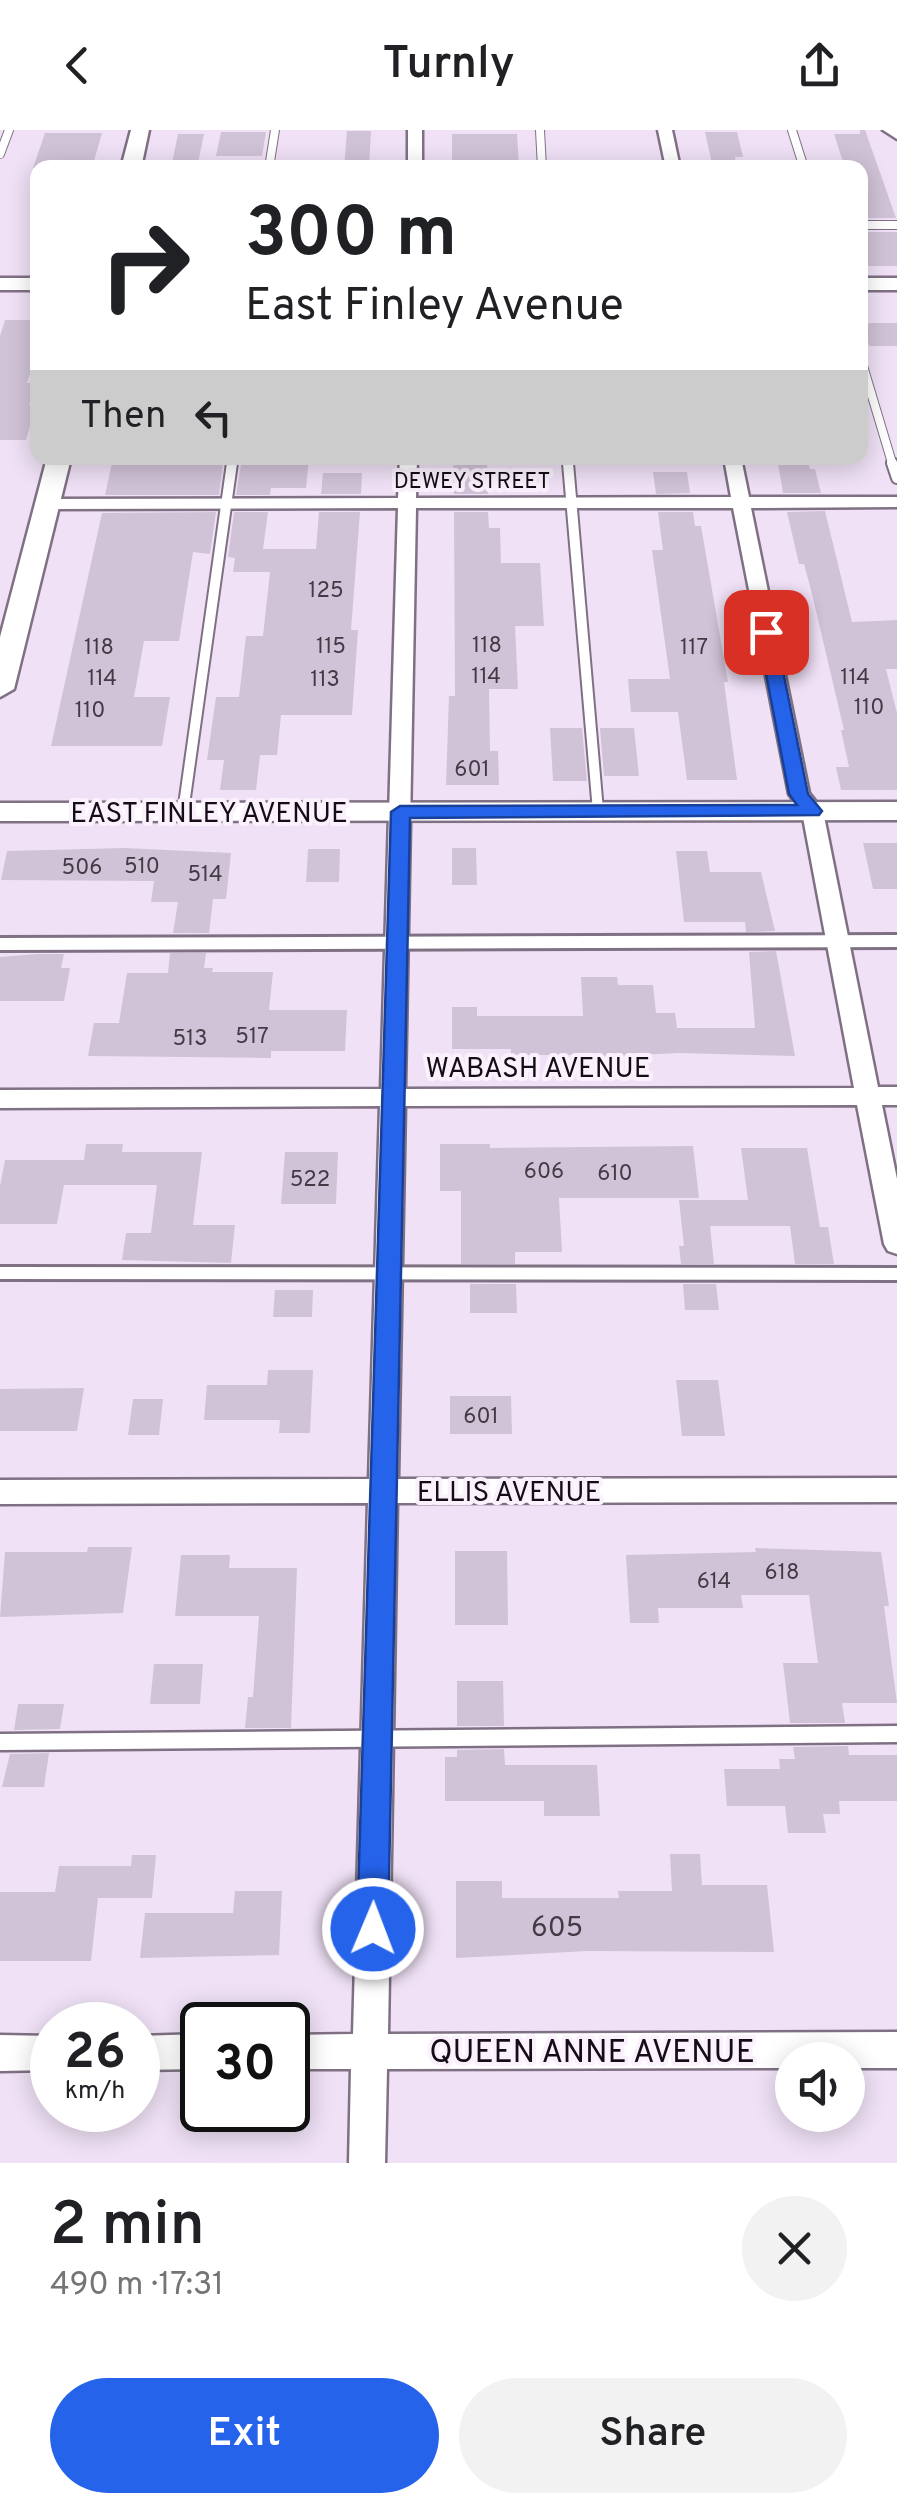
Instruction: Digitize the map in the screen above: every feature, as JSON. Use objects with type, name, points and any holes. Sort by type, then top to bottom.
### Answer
[{"type":"main road","points":[[133,160],[140,130]]},
{"type":"main road","points":[[0,284],[30,284]]},
{"type":"main road","points":[[868,284],[897,284]]},
{"type":"main road","points":[[0,689],[57,465]]},
{"type":"main road","name":"EAST FINLEY AVENUE","points":[[0,812],[897,811]]},
{"type":"street","points":[[414,160],[415,130]]},
{"type":"street","points":[[666,130],[672,160]]},
{"type":"street","points":[[367,2163],[408,465]]},
{"type":"street","points":[[733,465],[799,794],[812,811],[897,1244]]},
{"type":"street","name":"DEWEY STREET","points":[[47,504],[897,502]]},
{"type":"street","name":"WABASH AVENUE","points":[[0,1099],[897,1096]]},
{"type":"street","name":"ELLIS AVENUE","points":[[0,1492],[897,1490]]},
{"type":"street","name":"QUEEN ANNE AVENUE","points":[[310,2052],[897,2050]]},
{"type":"street","points":[[0,2053],[30,2053]]},
{"type":"lane","points":[[0,154],[9,130]]},
{"type":"lane","points":[[270,160],[275,130]]},
{"type":"lane","points":[[540,130],[542,160]]},
{"type":"lane","points":[[792,130],[801,160]]},
{"type":"lane","points":[[868,225],[897,225]]},
{"type":"lane","points":[[868,382],[897,478]]},
{"type":"lane","points":[[184,812],[191,735],[232,465]]},
{"type":"lane","points":[[568,465],[598,811]]},
{"type":"lane","points":[[0,944],[897,941]]},
{"type":"lane","points":[[0,1273],[897,1274]]},
{"type":"lane","points":[[0,1742],[897,1734]]},
{"type":"building","points":[[860,130],[865,130],[896,218],[868,218],[868,160],[842,160],[834,134],[860,134]]},
{"type":"building","points":[[347,131],[371,131],[369,160],[345,160]]},
{"type":"building","points":[[221,132],[266,132],[262,156],[216,156]]},
{"type":"building","points":[[705,132],[737,132],[743,157],[711,160]]},
{"type":"building","points":[[45,133],[102,133],[94,160],[36,160]]},
{"type":"building","points":[[178,134],[204,134],[199,160],[173,160]]},
{"type":"building","points":[[452,134],[517,134],[519,160],[452,160]]},
{"type":"building","points":[[868,232],[897,232],[897,266],[868,266]]},
{"type":"building","points":[[5,320],[30,320],[30,426],[26,440],[0,440],[0,336]]},
{"type":"building","points":[[868,323],[897,323],[897,346],[869,346]]},
{"type":"building","points":[[111,465],[223,465],[219,495],[105,495]]},
{"type":"building","points":[[241,465],[308,465],[306,488],[271,488],[270,495],[236,495]]},
{"type":"building","points":[[453,465],[487,465],[488,494],[454,494]]},
{"type":"building","points":[[778,465],[809,465],[815,469],[821,493],[783,493]]},
{"type":"building","points":[[653,472],[687,472],[690,493],[656,494]]},
{"type":"building","points":[[323,473],[362,473],[361,494],[321,494]]},
{"type":"building","points":[[825,511],[852,622],[897,620],[897,669],[886,669],[897,713],[897,790],[841,790],[836,767],[849,767],[844,730],[812,594],[804,564],[799,564],[787,512]]},
{"type":"building","points":[[216,512],[210,554],[193,552],[179,641],[144,641],[134,697],[170,697],[162,746],[51,746],[102,513]]},
{"type":"building","points":[[234,512],[268,512],[263,549],[316,549],[319,512],[360,512],[351,630],[358,630],[352,715],[281,715],[277,755],[260,755],[256,790],[220,790],[224,760],[207,760],[216,697],[239,697],[246,636],[263,636],[270,572],[233,572],[235,558],[228,557]]},
{"type":"building","points":[[454,512],[488,512],[489,528],[500,528],[501,563],[540,563],[544,626],[515,626],[518,689],[489,689],[490,751],[498,751],[499,785],[446,785],[449,696],[455,696]]},
{"type":"building","points":[[658,512],[693,512],[695,526],[701,526],[728,682],[724,682],[737,780],[687,780],[678,712],[631,712],[628,679],[670,679],[652,550],[663,550]]},
{"type":"building","points":[[550,728],[582,728],[587,781],[553,781]]},
{"type":"building","points":[[600,728],[634,728],[639,776],[604,776]]},
{"type":"building","points":[[863,843],[897,843],[897,889],[873,889]]},
{"type":"building","points":[[125,848],[231,853],[226,899],[213,899],[209,933],[173,933],[178,902],[151,902],[154,881],[1,880],[7,851]]},
{"type":"building","points":[[452,848],[476,848],[477,885],[452,885]]},
{"type":"building","points":[[308,849],[340,849],[339,882],[306,882]]},
{"type":"building","points":[[676,851],[707,851],[710,872],[761,872],[775,931],[746,932],[745,922],[684,922]]},
{"type":"building","points":[[776,951],[795,1056],[679,1053],[574,1058],[511,1055],[511,1049],[452,1049],[452,1007],[477,1007],[477,1016],[583,1016],[581,977],[617,977],[618,985],[653,985],[656,1013],[675,1013],[677,1028],[755,1028],[749,952]]},
{"type":"building","points":[[170,953],[206,953],[204,968],[213,968],[212,972],[273,972],[269,1010],[347,1010],[345,1051],[271,1051],[271,1058],[88,1056],[94,1023],[119,1023],[127,973],[168,973]]},
{"type":"building","points":[[64,954],[61,968],[70,968],[64,1001],[0,1001],[0,957]]},
{"type":"building","points":[[86,1144],[123,1144],[122,1152],[202,1152],[193,1225],[235,1225],[231,1263],[122,1260],[126,1233],[151,1233],[157,1185],[64,1185],[57,1224],[0,1224],[5,1160],[84,1160]]},
{"type":"building","points":[[440,1144],[490,1144],[490,1148],[693,1146],[699,1198],[559,1198],[562,1252],[515,1252],[515,1264],[461,1264],[461,1191],[440,1191]]},
{"type":"building","points":[[741,1148],[807,1148],[820,1227],[828,1227],[834,1264],[795,1264],[790,1226],[710,1226],[714,1264],[681,1264],[679,1246],[684,1246],[679,1200],[748,1200]]},
{"type":"building","points":[[285,1152],[338,1152],[336,1204],[281,1204]]},
{"type":"building","points":[[470,1284],[516,1284],[517,1313],[470,1313]]},
{"type":"building","points":[[683,1284],[716,1284],[719,1310],[685,1310]]},
{"type":"building","points":[[275,1290],[313,1290],[312,1317],[273,1317]]},
{"type":"building","points":[[268,1370],[313,1370],[310,1433],[279,1433],[280,1420],[204,1420],[207,1385],[267,1385]]},
{"type":"building","points":[[676,1380],[718,1380],[725,1436],[682,1436]]},
{"type":"building","points":[[84,1388],[77,1431],[0,1431],[0,1389]]},
{"type":"building","points":[[450,1396],[511,1396],[512,1434],[450,1434]]},
{"type":"building","points":[[133,1399],[163,1399],[159,1435],[128,1435]]},
{"type":"building","points":[[88,1547],[132,1547],[123,1613],[0,1617],[5,1552],[87,1552]]},
{"type":"building","points":[[755,1548],[881,1552],[897,1703],[842,1703],[845,1723],[790,1723],[783,1663],[818,1663],[809,1595],[741,1595],[743,1608],[658,1608],[659,1623],[630,1623],[626,1555],[756,1552]]},
{"type":"building","points":[[455,1551],[507,1551],[508,1625],[455,1625]]},
{"type":"building","points":[[181,1555],[230,1555],[229,1568],[297,1568],[291,1728],[245,1728],[248,1697],[253,1697],[259,1616],[175,1616]]},
{"type":"building","points":[[154,1664],[203,1664],[200,1704],[150,1704]]},
{"type":"building","points":[[457,1681],[503,1681],[504,1726],[457,1726]]},
{"type":"building","points":[[18,1704],[64,1704],[60,1729],[14,1730]]},
{"type":"building","points":[[848,1746],[849,1755],[897,1755],[897,1801],[839,1801],[840,1814],[823,1814],[826,1833],[788,1833],[785,1806],[727,1806],[724,1769],[780,1769],[779,1759],[795,1759],[793,1747]]},
{"type":"building","points":[[504,1749],[505,1765],[597,1765],[600,1816],[544,1816],[544,1801],[445,1801],[445,1757],[457,1757],[457,1750]]},
{"type":"building","points":[[49,1753],[44,1787],[2,1787],[10,1754]]},
{"type":"building","points":[[670,1854],[700,1854],[702,1885],[767,1885],[774,1952],[588,1951],[456,1958],[456,1881],[502,1881],[502,1898],[619,1898],[618,1891],[672,1891]]},
{"type":"building","points":[[132,1855],[156,1855],[152,1898],[98,1898],[91,1961],[0,1961],[0,1892],[55,1892],[59,1866],[131,1866]]},
{"type":"building","points":[[235,1891],[282,1891],[279,1955],[140,1958],[145,1913],[233,1913]]},
{"type":"route","points":[[373,1929],[400,812],[812,811],[799,794],[766,632]]}]
